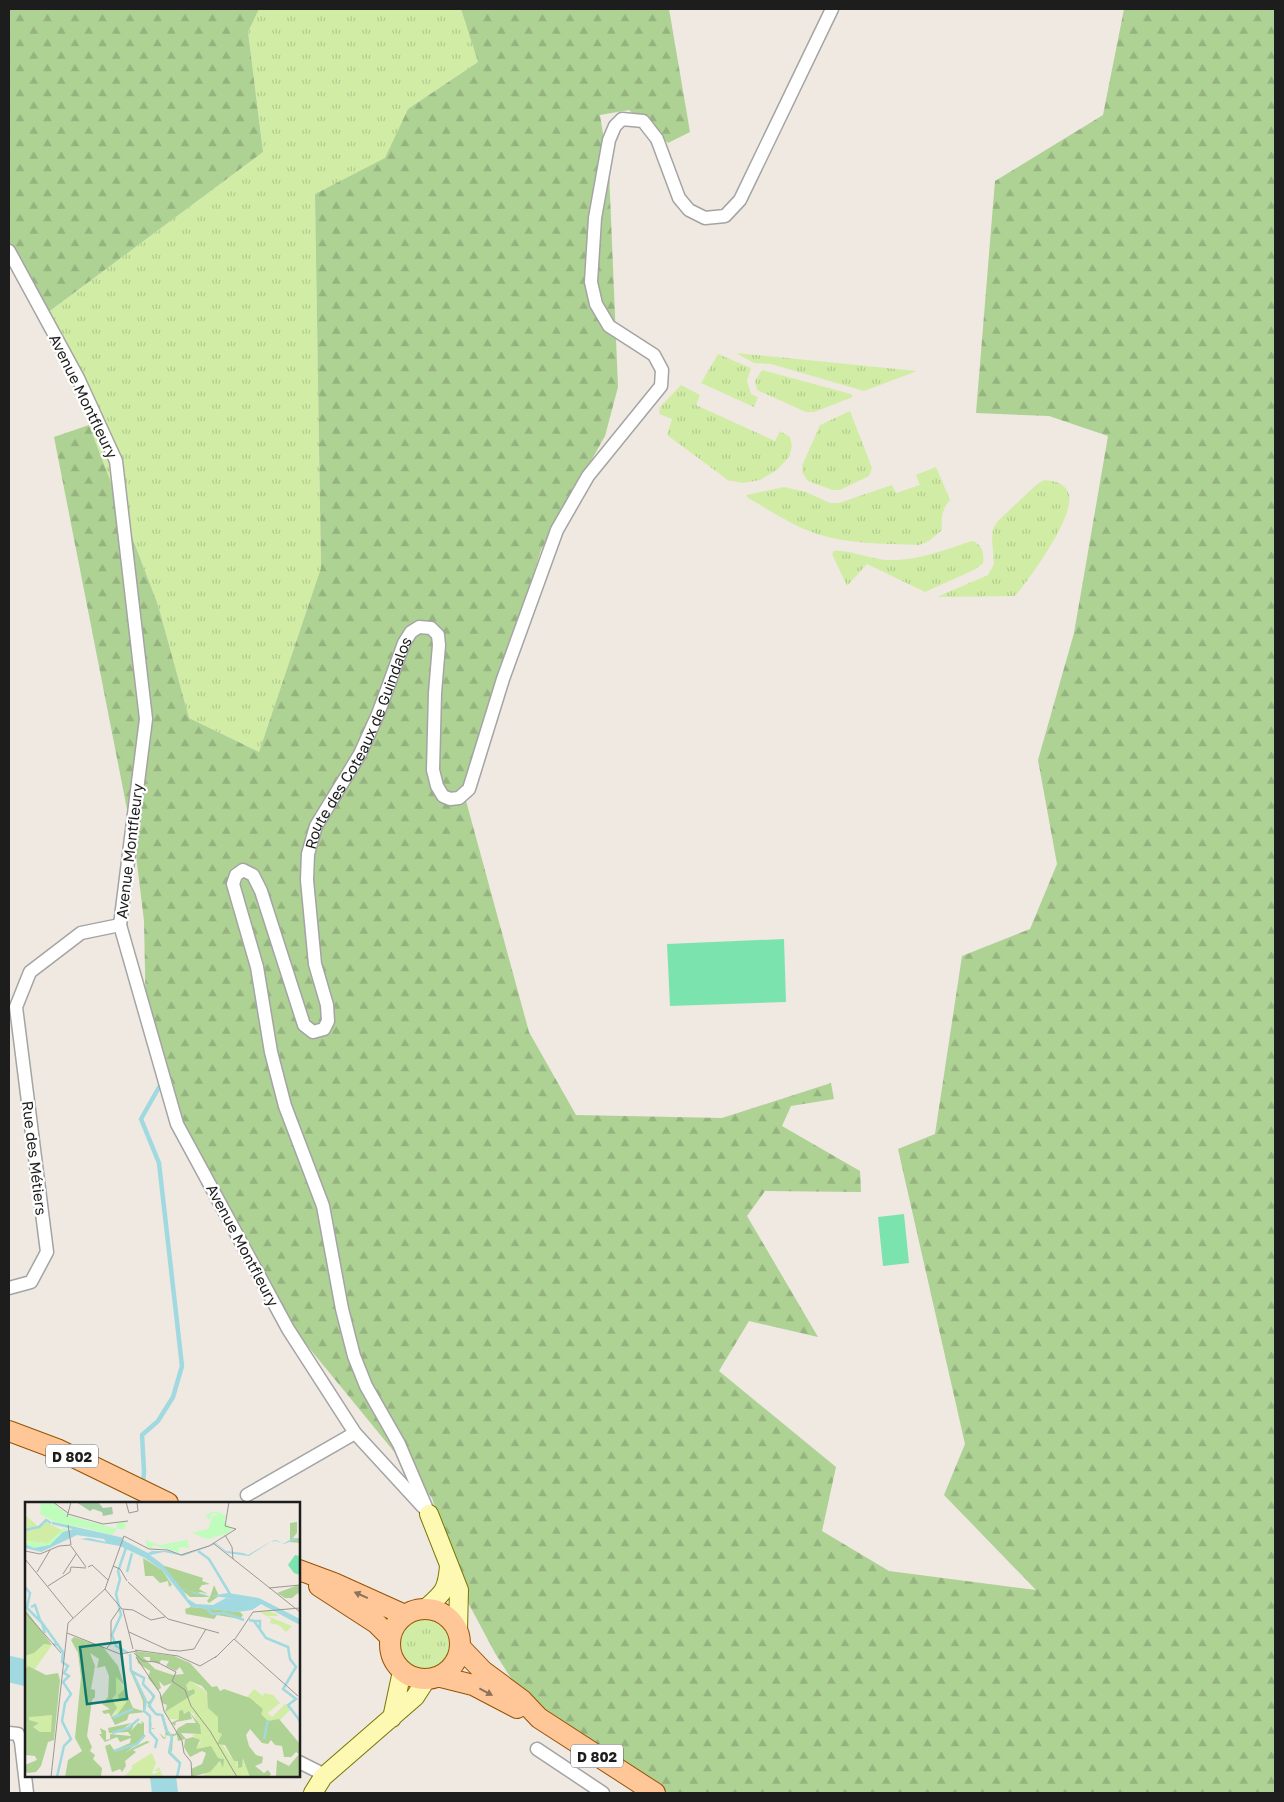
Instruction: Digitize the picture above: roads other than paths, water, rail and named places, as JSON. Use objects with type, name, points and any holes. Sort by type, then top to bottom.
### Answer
[{"type":"main road","name":"D 802","points":[[9,1431],[57,1449],[160,1499]]},
{"type":"main road","points":[[300,1571],[334,1583],[406,1615]]},
{"type":"main road","points":[[300,1572],[330,1594],[376,1623],[390,1637]]},
{"type":"main road","points":[[424,1609],[435,1610],[444,1614],[452,1621],[459,1639],[458,1660],[450,1670],[433,1678],[417,1679],[402,1671],[391,1656],[390,1637],[394,1628],[406,1615],[424,1609]]},
{"type":"main road","name":"D 802","points":[[459,1639],[483,1671],[522,1700],[539,1718]]},
{"type":"main road","name":"D 802","points":[[433,1678],[473,1685],[539,1718],[655,1793]]},
{"type":"street","name":"Route des Coteaux de Guindalos","points":[[459,1639],[459,1590],[399,1444],[366,1386],[354,1356],[342,1309],[323,1206],[285,1106],[271,1052],[257,967],[233,884],[236,875],[243,870],[252,875],[261,891],[304,1025],[313,1032],[324,1029],[328,1021],[327,1005],[315,964],[307,880],[308,854],[316,826],[360,754],[378,714],[404,643],[411,632],[419,627],[430,628],[438,634],[433,770],[442,796],[450,799],[458,798],[469,789],[503,679],[557,530],[588,476],[661,386],[662,370],[654,355],[609,326],[596,304],[590,282],[595,218],[609,140],[614,126],[622,119],[643,121],[657,139],[679,198],[689,210],[705,218],[725,216],[740,200],[832,9]]},
{"type":"street","name":"Avenue Montfleury","points":[[9,251],[78,378],[116,461],[146,719],[120,924],[177,1124],[288,1329],[355,1433],[429,1514]]},
{"type":"street","name":"Rue des Métiers","points":[[9,1288],[30,1282],[47,1252],[13,1008],[30,972],[81,933],[120,924]]},
{"type":"street","points":[[247,1496],[355,1433]]},
{"type":"street","points":[[424,1609],[441,1595],[447,1582],[449,1566]]},
{"type":"street","points":[[392,1718],[402,1671]]},
{"type":"street","points":[[313,1793],[323,1777],[392,1718],[433,1678]]},
{"type":"street","points":[[13,1733],[21,1742],[25,1776]]},
{"type":"street","points":[[537,1749],[602,1793]]},
{"type":"street","points":[[300,1763],[323,1777]]},
{"type":"street","points":[[25,1777],[27,1793]]},
{"type":"waterway","points":[[143,1485],[142,1435],[158,1421],[173,1397],[182,1366],[159,1163],[141,1119],[162,1082]]},
{"type":"waterway","points":[[9,1669],[25,1673]]},
{"type":"waterway","points":[[163,1777],[165,1793]]}]
